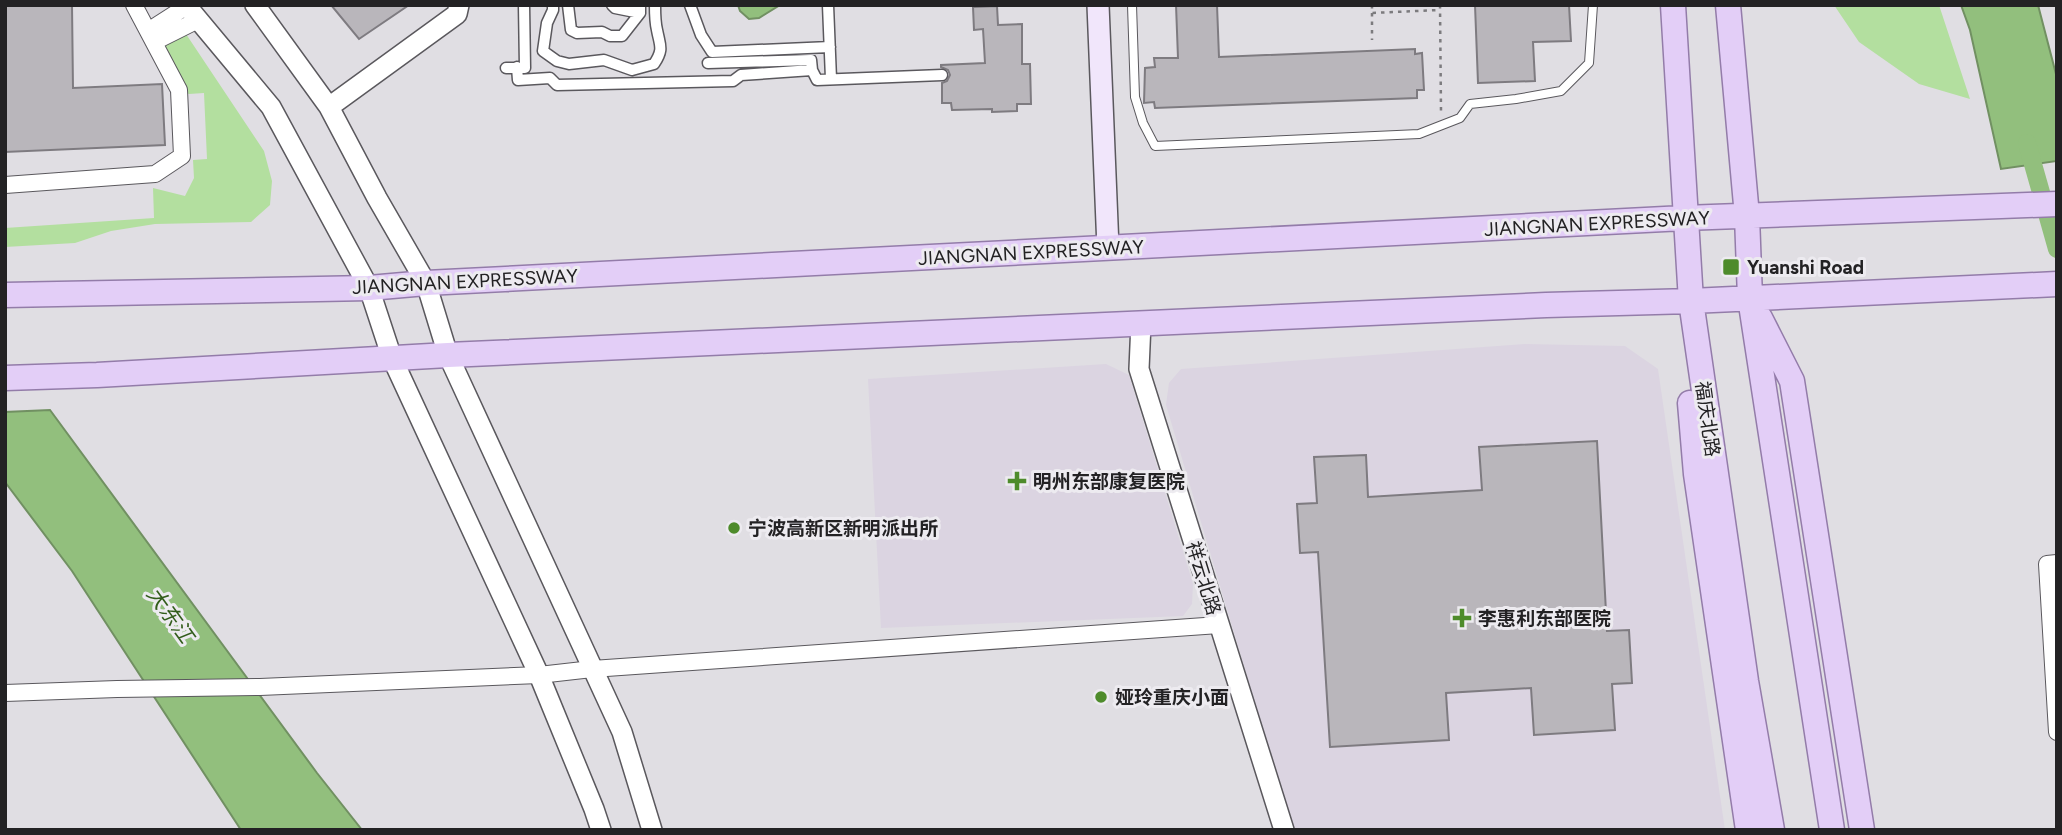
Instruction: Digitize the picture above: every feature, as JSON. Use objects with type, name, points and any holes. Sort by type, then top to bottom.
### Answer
[{"type":"main road","points":[[1098,5],[1108,248]]},
{"type":"main road","name":"福庆北路","points":[[1672,5],[1691,301],[1746,681],[1772,830]]},
{"type":"main road","points":[[1728,5],[1746,216],[1750,298],[1832,830]]},
{"type":"main road","name":"JIANGNAN EXPRESSWAY","points":[[15,295],[369,288],[1684,218],[2057,204]]},
{"type":"main road","points":[[5,378],[1532,305],[1691,301],[2057,284]]},
{"type":"main road","points":[[1750,298],[1792,381],[1861,830]]},
{"type":"main road","points":[[1691,301],[1688,382],[1696,474],[1748,830]]},
{"type":"street","points":[[5,185],[155,174],[182,156],[179,90],[134,5]]},
{"type":"street","points":[[255,5],[329,107],[426,283],[447,355],[622,732],[652,830]]},
{"type":"street","points":[[329,107],[457,14],[459,5]]},
{"type":"street","points":[[524,5],[525,68],[511,68],[518,80],[550,78],[557,85],[733,81],[741,75],[812,70]]},
{"type":"street","points":[[553,5],[543,51],[557,61],[569,64],[604,60],[632,70],[640,70],[654,64],[661,55],[655,5]]},
{"type":"street","points":[[568,5],[571,30],[578,33],[602,32],[610,36],[622,36],[640,9]]},
{"type":"street","points":[[612,5],[615,8],[640,9]]},
{"type":"street","points":[[690,5],[701,35],[712,52],[830,47]]},
{"type":"street","points":[[828,5],[831,79]]},
{"type":"street","points":[[151,37],[190,10],[271,107],[369,288],[393,358],[538,675],[601,830]]},
{"type":"street","points":[[708,63],[811,60],[817,80],[942,75]]},
{"type":"street","name":"祥云北路","points":[[1141,323],[1139,369],[1284,830]]},
{"type":"street","points":[[2057,563],[2047,565],[2057,732]]},
{"type":"street","points":[[5,693],[260,687],[538,675],[1219,625]]},
{"type":"lane","points":[[1132,5],[1135,97],[1143,124],[1155,146],[1419,134],[1460,118],[1470,104],[1561,91],[1589,63],[1593,5]]},
{"type":"path","points":[[1372,5],[1372,40]]},
{"type":"path","points":[[1440,5],[1441,125]]},
{"type":"path","points":[[1372,13],[1440,10]]},
{"type":"shaded area","points":[[1834,5],[1939,5],[1970,99],[1919,84],[1859,42]]},
{"type":"shaded area","points":[[182,28],[264,151],[272,181],[270,205],[251,222],[155,224],[111,231],[75,243],[5,247],[5,228],[154,218],[153,188],[185,196],[194,178],[193,160],[207,159],[204,93],[189,94],[179,90],[155,45]]},
{"type":"shaded area","name":"李惠利东部医院","points":[[1525,344],[1625,346],[1658,369],[1725,830],[1293,830],[1166,405],[1169,383],[1181,369]]},
{"type":"shaded area","name":"明州东部康复医院","points":[[1106,364],[1129,375],[1193,584],[1192,604],[1183,616],[881,628],[868,379]]},
{"type":"water","points":[[738,5],[780,5],[759,18],[749,19],[740,11]]},
{"type":"water","points":[[1961,5],[2038,5],[2057,78],[2057,161],[2001,169],[1970,30]]},
{"type":"water","name":"大东江","points":[[50,410],[317,773],[362,830],[241,830],[72,571],[5,482],[5,412]]},
{"type":"building","points":[[5,5],[72,5],[73,88],[162,84],[165,145],[5,152]]},
{"type":"building","points":[[331,5],[409,5],[359,39]]},
{"type":"building","points":[[1176,5],[1217,5],[1219,57],[1415,49],[1415,54],[1422,53],[1424,90],[1417,90],[1417,98],[1155,108],[1154,102],[1144,103],[1145,68],[1155,67],[1154,58],[1178,58]]},
{"type":"building","points":[[1475,5],[1569,5],[1571,41],[1533,42],[1535,81],[1478,83]]},
{"type":"building","points":[[997,6],[998,25],[1022,24],[1022,64],[1030,64],[1031,104],[1017,104],[1017,111],[952,110],[951,103],[942,103],[942,83],[947,81],[950,75],[941,65],[985,63],[983,29],[974,30],[973,7]]},
{"type":"building","points":[[1597,441],[1607,631],[1629,630],[1632,683],[1612,684],[1615,730],[1534,735],[1531,688],[1446,693],[1449,740],[1330,747],[1318,552],[1300,553],[1297,504],[1317,503],[1314,457],[1366,455],[1368,497],[1482,490],[1479,447]]},
{"type":"waterway","points":[[2027,143],[2057,249]]},
{"type":"place","name":"Yuanshi Road","points":[[1731,267]]},
{"type":"place","name":"明州东部康复医院","points":[[1017,481]]},
{"type":"place","name":"宁波高新区新明派出所","points":[[734,528]]},
{"type":"place","name":"李惠利东部医院","points":[[1462,618]]},
{"type":"place","name":"娅玲重庆小面","points":[[1101,697]]}]
